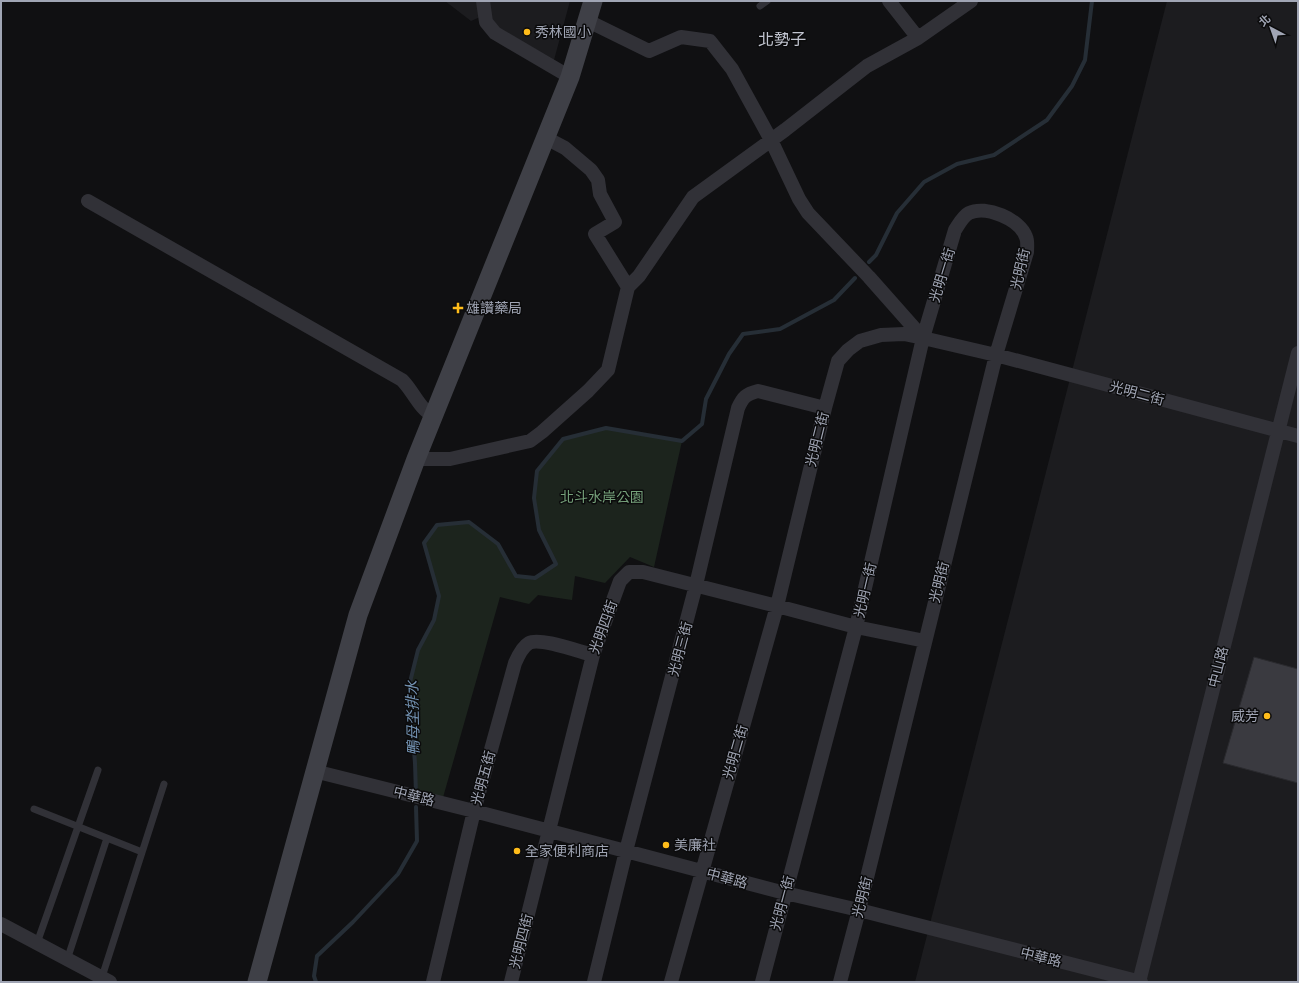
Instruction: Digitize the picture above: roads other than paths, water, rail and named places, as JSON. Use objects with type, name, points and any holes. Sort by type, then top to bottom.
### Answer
[{"type":"main road","points":[[257,982],[358,615],[416,459],[570,77],[593,1]]},
{"type":"street","points":[[482,1],[486,22],[495,33],[570,77]]},
{"type":"street","points":[[889,1],[918,38]]},
{"type":"street","points":[[416,459],[450,459],[530,441],[588,392],[608,370],[628,287],[639,276],[693,197],[771,140],[867,66],[918,38],[971,1]]},
{"type":"street","points":[[588,21],[649,51],[681,37],[710,41],[732,69],[771,140],[799,199],[808,213],[869,277],[923,338]]},
{"type":"street","points":[[546,138],[566,148],[591,170],[598,180],[600,194],[616,222],[595,234],[628,287]]},
{"type":"street","points":[[88,201],[402,380],[410,388],[427,412],[434,416]]},
{"type":"street","name":"光明一街","points":[[762,982],[784,893],[856,628],[923,338],[955,230],[969,213],[980,210]]},
{"type":"street","name":"光明街","points":[[840,982],[996,355],[1027,252],[1026,237],[1018,226],[1006,216],[980,210]]},
{"type":"street","name":"光明二街","points":[[671,982],[777,606],[825,408],[838,361],[848,350],[860,341],[881,335],[904,334],[996,355],[1298,436]]},
{"type":"street","name":"中山路","points":[[1140,982],[1298,353]]},
{"type":"street","name":"光明三街","points":[[594,982],[626,851],[696,585],[738,408],[742,400],[748,394],[758,391],[825,408]]},
{"type":"street","name":"光明四街","points":[[511,982],[592,655],[620,581],[629,572],[643,572],[856,628],[925,641]]},
{"type":"street","name":"光明五街","points":[[432,982],[474,811],[515,663],[520,652],[529,643],[541,641],[592,655]]},
{"type":"street","name":"中華路","points":[[314,771],[474,811],[784,893],[859,910],[1140,982]]},
{"type":"street","points":[[1,924],[106,980]]},
{"type":"lane","points":[[760,6],[767,1]]},
{"type":"lane","points":[[37,943],[98,770]]},
{"type":"lane","points":[[106,980],[142,852],[164,784]]},
{"type":"lane","points":[[34,809],[142,852]]},
{"type":"lane","points":[[67,960],[107,838]]},
{"type":"waterway","name":"鴨母坔排水","points":[[869,262],[876,255],[897,213],[924,182],[957,164],[994,155],[1047,120],[1072,86],[1085,60],[1092,1]]},
{"type":"waterway","name":"鴨母坔排水","points":[[416,794],[409,686],[418,650],[434,620],[439,596],[424,543],[437,525],[469,522],[498,544],[516,576],[535,578],[556,564],[539,530],[534,498],[537,471],[563,439],[606,428],[682,441],[702,424],[706,399],[729,354],[743,334],[780,329],[834,300],[855,278]]},
{"type":"waterway","name":"鴨母坔排水","points":[[316,982],[314,976],[317,956],[353,922],[398,874],[417,841],[416,807]]},
{"type":"place","name":"秀林國小","points":[[527,32]]},
{"type":"place","name":"雄讚藥局","points":[[458,308]]},
{"type":"place","name":"威芳","points":[[1267,716]]},
{"type":"place","name":"美廉社","points":[[666,845]]},
{"type":"place","name":"全家便利商店","points":[[517,851]]},
{"type":"district","name":"北勢子","points":[[782,39]]},
{"type":"park label","name":"北斗水岸公園","points":[[602,497]]}]
